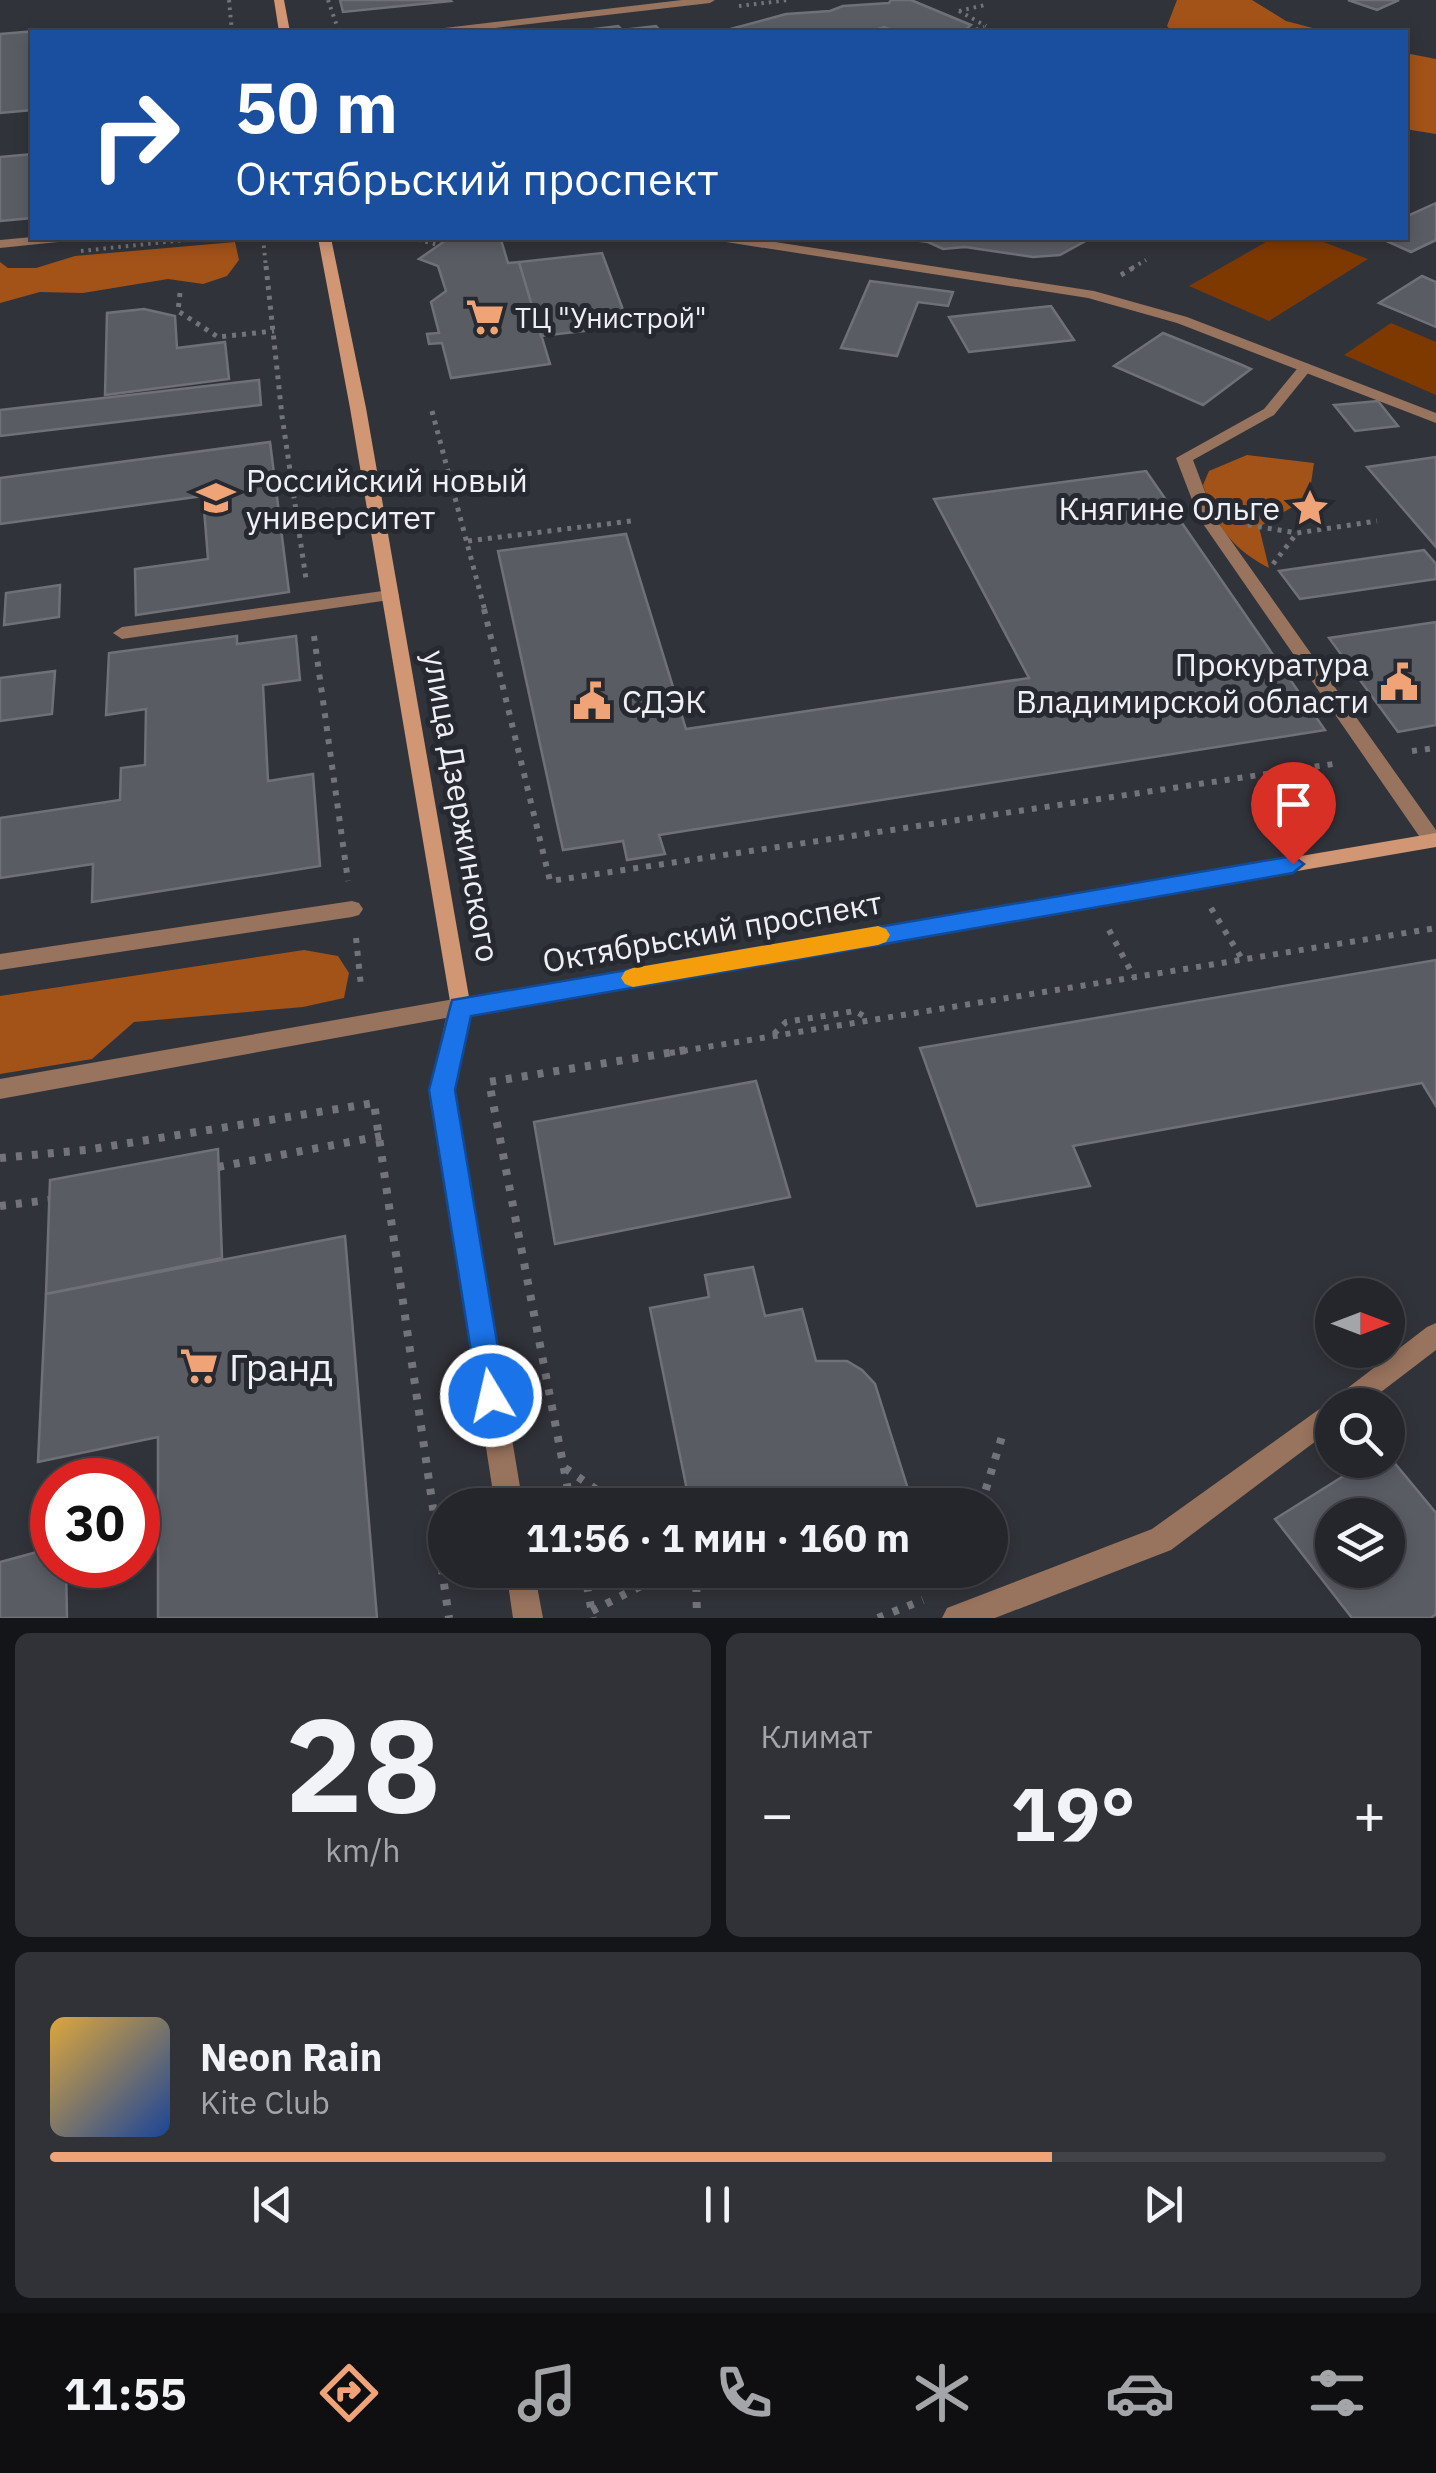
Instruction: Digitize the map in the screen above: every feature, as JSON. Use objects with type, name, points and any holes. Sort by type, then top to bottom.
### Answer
[{"type":"main road","points":[[279,0],[285,30]]},
{"type":"main road","name":"улица Дзержинского","points":[[324,240],[460,1008]]},
{"type":"main road","name":"Октябрьский проспект","points":[[460,1008],[1435,842]]},
{"type":"street","points":[[453,30],[710,0]]},
{"type":"street","points":[[0,244],[39,240]]},
{"type":"street","points":[[739,240],[1090,294],[1182,320],[1436,418]]},
{"type":"street","points":[[1306,366],[1270,412],[1184,458],[1208,518],[1435,842]]},
{"type":"street","points":[[122,632],[390,595]]},
{"type":"street","points":[[0,962],[352,909]]},
{"type":"street","name":"Октябрьский проспект","points":[[0,1089],[460,1008]]},
{"type":"street","name":"улица Дзержинского","points":[[460,1008],[442,1090],[506,1488]]},
{"type":"street","points":[[1366,1388],[1436,1336]]},
{"type":"street","points":[[958,1618],[1161,1540],[1315,1426]]},
{"type":"street","points":[[523,1588],[528,1618]]},
{"type":"path","points":[[229,0],[232,30]]},
{"type":"path","points":[[328,0],[338,30]]},
{"type":"path","points":[[964,0],[977,7]]},
{"type":"path","points":[[975,30],[986,26],[959,11],[985,5]]},
{"type":"path","points":[[70,252],[184,240]]},
{"type":"path","points":[[419,240],[438,245]]},
{"type":"path","points":[[180,293],[178,311],[218,337],[274,331]]},
{"type":"path","points":[[432,411],[468,541],[550,882],[1436,748]]},
{"type":"path","points":[[468,541],[631,521]]},
{"type":"path","points":[[1296,533],[1377,521]]},
{"type":"path","points":[[1195,881],[1242,960]]},
{"type":"path","points":[[1092,899],[1134,977]]},
{"type":"path","points":[[568,1488],[490,1082],[1436,928]]},
{"type":"path","points":[[0,1158],[86,1150],[374,1103],[449,1618]]},
{"type":"path","points":[[218,1167],[381,1136]]},
{"type":"path","points":[[0,1206],[49,1200]]},
{"type":"path","points":[[986,1488],[1004,1430]]},
{"type":"path","points":[[564,1467],[594,1488]]},
{"type":"path","points":[[588,1588],[593,1615],[640,1588]]},
{"type":"path","points":[[696,1588],[697,1618]]},
{"type":"shaded area","points":[[1177,0],[1252,0],[1286,21],[1320,30],[1170,30],[1167,26]]},
{"type":"shaded area","points":[[1408,54],[1436,59],[1436,134],[1408,129]]},
{"type":"shaded area","points":[[1270,240],[1318,240],[1368,259],[1269,321],[1189,286]]},
{"type":"shaded area","points":[[235,242],[239,260],[227,276],[203,284],[168,279],[83,293],[40,292],[0,303],[0,262],[8,268],[36,268],[75,256]]},
{"type":"shaded area","points":[[1391,323],[1436,342],[1436,395],[1344,355]]},
{"type":"shaded area","points":[[1247,455],[1314,463],[1309,497],[1259,527],[1269,568],[1244,552],[1227,534],[1203,485],[1209,471]]},
{"type":"shaded area","points":[[304,950],[338,956],[349,973],[344,998],[303,1007],[134,1022],[92,1059],[0,1074],[0,996]]},
{"type":"building","points":[[340,0],[450,0],[451,1],[343,12]]},
{"type":"building","points":[[911,0],[971,25],[965,30],[727,30],[786,14]]},
{"type":"building","points":[[1348,0],[1399,0],[1377,10]]},
{"type":"building","points":[[618,26],[622,30],[587,30]]},
{"type":"building","points":[[656,26],[659,30],[622,30]]},
{"type":"building","points":[[30,32],[30,110],[0,113],[0,34]]},
{"type":"building","points":[[30,154],[30,218],[0,221],[0,157]]},
{"type":"building","points":[[1436,203],[1436,240],[1411,252],[1384,240],[1408,240],[1408,216]]},
{"type":"building","name":"ТЦ \"Унистрой\"","points":[[446,240],[501,240],[508,263],[519,262],[550,364],[451,378],[442,343],[429,344],[427,334],[439,333],[431,302],[446,291],[438,266],[419,259]]},
{"type":"building","points":[[912,240],[1087,240],[1060,255],[1033,257],[965,247],[943,249]]},
{"type":"building","points":[[602,253],[629,326],[541,336],[519,262]]},
{"type":"building","points":[[1422,276],[1436,282],[1436,327],[1379,303]]},
{"type":"building","points":[[870,281],[953,292],[948,306],[918,302],[897,356],[841,348]]},
{"type":"building","points":[[1051,306],[1074,340],[969,352],[949,317]]},
{"type":"building","points":[[144,309],[175,316],[177,348],[225,342],[229,379],[105,395],[107,313]]},
{"type":"building","points":[[1163,333],[1251,369],[1203,405],[1114,366]]},
{"type":"building","points":[[259,380],[261,405],[0,436],[0,410]]},
{"type":"building","points":[[1378,401],[1398,426],[1355,431],[1334,405]]},
{"type":"building","points":[[270,442],[289,592],[136,615],[135,569],[208,559],[203,496],[0,524],[0,478]]},
{"type":"building","points":[[1436,457],[1436,547],[1367,467]]},
{"type":"building","points":[[1146,471],[1325,730],[659,835],[665,854],[627,860],[623,841],[563,850],[498,551],[626,534],[686,729],[1029,678],[934,499]]},
{"type":"building","points":[[1424,550],[1436,564],[1436,579],[1300,599],[1279,571]]},
{"type":"building","points":[[60,585],[59,617],[4,625],[6,593]]},
{"type":"building","name":"Прокуратура Владимирской области","points":[[1436,622],[1436,725],[1398,732],[1329,638]]},
{"type":"building","points":[[237,636],[237,644],[296,636],[300,680],[263,685],[268,781],[313,774],[320,866],[92,902],[93,864],[0,878],[0,818],[120,800],[121,768],[145,765],[146,709],[106,715],[109,653]]},
{"type":"building","points":[[55,671],[52,714],[0,721],[0,678]]},
{"type":"building","points":[[1436,960],[1436,1106],[1422,1083],[1073,1146],[1090,1186],[977,1206],[920,1048]]},
{"type":"building","points":[[756,1081],[790,1197],[555,1244],[534,1122]]},
{"type":"building","points":[[218,1149],[222,1258],[46,1294],[50,1180]]},
{"type":"building","name":"Гранд","points":[[345,1236],[377,1618],[158,1618],[158,1437],[57,1458],[38,1458],[46,1294]]},
{"type":"building","points":[[753,1267],[765,1316],[802,1309],[816,1361],[847,1361],[862,1370],[875,1384],[908,1488],[687,1488],[650,1308],[709,1297],[705,1275]]},
{"type":"building","points":[[1405,1476],[1436,1513],[1436,1614],[1431,1618],[1352,1618],[1329,1588],[1405,1588],[1405,1498],[1315,1498],[1315,1570],[1275,1519],[1340,1478]]},
{"type":"building","points":[[30,1554],[30,1588],[66,1588],[67,1618],[0,1618],[0,1562]]},
{"type":"slow traffic","points":[[633,978],[878,935]]},
{"type":"place","name":"ТЦ \"Унистрой\"","points":[[485,317]]},
{"type":"place","name":"Российский новый университет","points":[[216,498]]},
{"type":"place","name":"Княгине Ольге","points":[[1310,508]]},
{"type":"place","name":"Прокуратура Владимирской области","points":[[1399,682]]},
{"type":"place","name":"СДЭК","points":[[592,701]]},
{"type":"place","name":"Гранд","points":[[199,1366]]},
{"type":"route","points":[[491,1396],[442,1090],[460,1008],[1293,864]]}]
